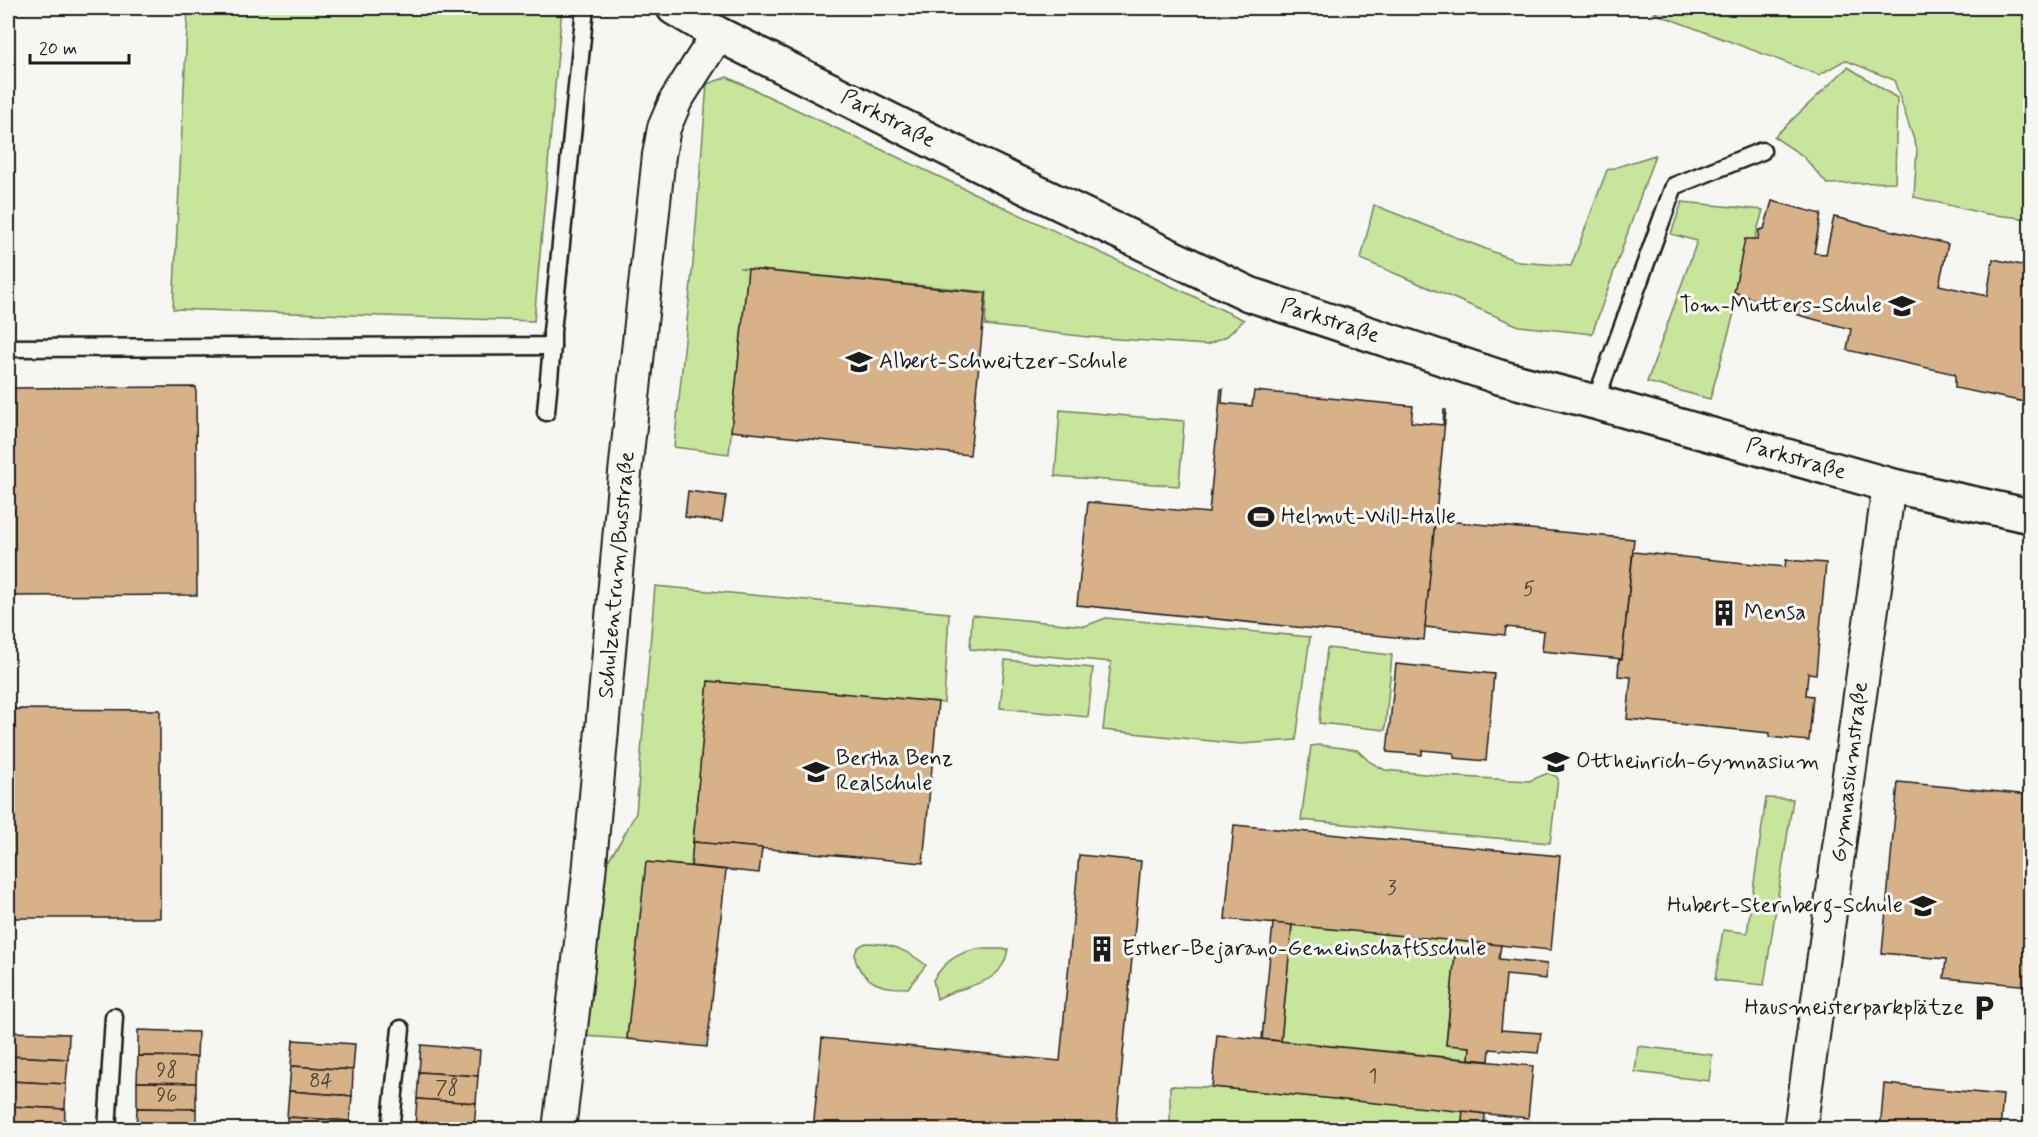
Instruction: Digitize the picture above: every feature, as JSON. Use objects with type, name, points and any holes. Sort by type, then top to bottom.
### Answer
[{"type":"street","name":"Parkstraße","points":[[674,8],[718,34],[984,167],[1249,294],[1499,377],[1889,485],[2031,516]]},
{"type":"street","name":"Schulzentrum/Busstraße","points":[[559,1130],[589,874],[624,485],[659,154],[664,128],[676,100],[718,34]]},
{"type":"street","name":"Gymnasiumstraße","points":[[1800,1130],[1889,485]]},
{"type":"lane","points":[[546,412],[585,8]]},
{"type":"lane","points":[[1595,402],[1674,186],[1762,151]]},
{"type":"lane","points":[[8,348],[552,346]]},
{"type":"lane","points":[[107,1130],[114,1017]]},
{"type":"lane","points":[[390,1130],[401,1029]]},
{"type":"green space","points":[[8,8],[15,8],[8,68]]},
{"type":"green space","points":[[188,8],[562,8],[534,321],[173,309]]},
{"type":"green space","points":[[1666,8],[2030,8],[2030,219],[1986,214],[1914,197],[1917,149],[1894,80],[1845,60],[1819,75],[1654,13]]},
{"type":"green space","points":[[1848,67],[1897,98],[1895,182],[1827,184],[1803,156],[1774,137]]},
{"type":"green space","points":[[727,77],[1244,320],[1227,336],[1207,345],[1088,337],[985,325],[987,292],[739,268],[748,269],[729,454],[674,447],[693,263],[707,84]]},
{"type":"green space","points":[[1655,155],[1592,334],[1519,326],[1361,259],[1374,205],[1519,262],[1571,266],[1607,170]]},
{"type":"green space","points":[[1682,202],[1763,210],[1710,399],[1647,382],[1697,241],[1671,234]]},
{"type":"green space","points":[[1060,410],[1184,421],[1179,486],[1055,476]]},
{"type":"green space","points":[[655,586],[949,613],[944,703],[708,681],[691,866],[646,862],[627,1039],[584,1036],[600,873],[636,813]]},
{"type":"green space","points":[[972,615],[1085,626],[1106,618],[1310,637],[1296,740],[1241,744],[1103,730],[1111,662],[970,649]]},
{"type":"green space","points":[[1327,648],[1392,655],[1385,730],[1319,723]]},
{"type":"green space","points":[[1005,660],[1093,668],[1088,717],[1000,708]]},
{"type":"green space","points":[[1311,746],[1357,750],[1370,762],[1385,770],[1529,781],[1548,773],[1556,776],[1558,779],[1550,843],[1301,820]]},
{"type":"green space","points":[[1766,798],[1793,799],[1764,985],[1715,980],[1723,930],[1747,933]]},
{"type":"green space","points":[[1292,925],[1480,943],[1479,957],[1455,955],[1446,1044],[1470,1047],[1469,1059],[1281,1041]]},
{"type":"green space","points":[[866,943],[898,948],[926,965],[908,988],[879,985],[864,975],[855,957],[859,947]]},
{"type":"green space","points":[[977,949],[1008,949],[1004,962],[990,978],[937,999],[933,980],[937,974],[957,956]]},
{"type":"green space","points":[[1638,1046],[1712,1055],[1709,1081],[1635,1072]]},
{"type":"green space","points":[[1170,1086],[1212,1087],[1463,1111],[1461,1129],[1170,1130]]},
{"type":"building","name":"Tom-Mutters-Schule","points":[[1772,201],[1821,214],[1814,253],[1826,254],[1834,217],[1948,244],[1939,285],[1987,296],[1993,259],[2030,267],[2030,403],[1955,388],[1955,374],[1847,350],[1851,329],[1802,316],[1734,292],[1745,239],[1758,239],[1759,230],[1764,229]]},
{"type":"building","name":"Albert-Schweitzer-Schule","points":[[748,269],[986,293],[970,455],[731,431]]},
{"type":"building","points":[[196,387],[197,595],[8,596],[8,388]]},
{"type":"building","name":"Helmut-Will-Halle","points":[[1221,389],[1223,389],[1222,403],[1252,406],[1254,391],[1413,406],[1411,422],[1443,425],[1444,410],[1446,410],[1424,640],[1077,605],[1088,502],[1209,513]]},
{"type":"building","points":[[688,491],[726,496],[722,522],[685,517]]},
{"type":"building","points":[[1435,520],[1634,539],[1622,659],[1542,651],[1544,631],[1506,627],[1505,635],[1425,627]]},
{"type":"building","name":"Mensa","points":[[1633,552],[1785,567],[1786,560],[1826,563],[1816,674],[1808,673],[1806,695],[1813,696],[1809,741],[1769,737],[1770,733],[1627,719],[1631,677],[1618,676],[1619,659],[1622,659]]},
{"type":"building","points":[[1396,664],[1494,674],[1486,761],[1454,758],[1454,753],[1422,750],[1422,755],[1387,752]]},
{"type":"building","name":"Bertha Benz Realschule","points":[[708,681],[938,702],[923,863],[693,842]]},
{"type":"building","points":[[8,709],[160,710],[160,918],[8,918]]},
{"type":"building","points":[[1898,782],[2030,795],[2030,986],[1944,978],[1946,959],[1882,953]]},
{"type":"building","points":[[1234,825],[1560,856],[1551,950],[1225,919]]},
{"type":"building","points":[[693,842],[762,848],[759,873],[691,866]]},
{"type":"building","name":"Esther-Bejarano-Gemeinschaftsschule","points":[[1079,855],[1141,861],[1116,1130],[813,1130],[822,1038],[1060,1061]]},
{"type":"building","points":[[646,862],[726,870],[707,1047],[627,1039]]},
{"type":"building","points":[[1273,923],[1292,925],[1281,1041],[1262,1039]]},
{"type":"building","points":[[1480,943],[1501,945],[1499,959],[1547,964],[1546,979],[1506,975],[1501,1030],[1541,1033],[1538,1053],[1490,1049],[1489,1061],[1469,1059],[1470,1047],[1446,1045],[1455,954],[1479,957]]},
{"type":"building","points":[[138,1030],[198,1032],[197,1057],[138,1056]]},
{"type":"building","points":[[8,1032],[69,1034],[68,1059],[8,1056]]},
{"type":"building","points":[[1217,1035],[1533,1066],[1528,1118],[1212,1087]]},
{"type":"building","points":[[293,1040],[355,1044],[353,1070],[291,1066]]},
{"type":"building","points":[[421,1045],[480,1050],[478,1076],[419,1072]]},
{"type":"building","points":[[8,1056],[68,1059],[66,1084],[8,1081]]},
{"type":"building","points":[[138,1056],[197,1057],[196,1083],[137,1082]]},
{"type":"building","points":[[291,1066],[353,1070],[352,1096],[289,1091]]},
{"type":"building","points":[[419,1072],[478,1076],[476,1103],[417,1099]]},
{"type":"building","points":[[8,1081],[66,1084],[65,1109],[8,1106]]},
{"type":"building","points":[[137,1082],[196,1083],[196,1109],[137,1108]]},
{"type":"building","points":[[1884,1084],[2003,1095],[2000,1130],[1880,1130]]},
{"type":"building","points":[[289,1091],[352,1096],[350,1121],[287,1117]]},
{"type":"building","points":[[417,1099],[476,1103],[474,1130],[415,1126]]},
{"type":"building","points":[[8,1106],[65,1109],[64,1130],[8,1130]]},
{"type":"building","points":[[137,1108],[196,1109],[196,1130],[136,1130]]},
{"type":"building","points":[[1463,1111],[1485,1114],[1484,1130],[1461,1130]]},
{"type":"building","points":[[287,1117],[350,1121],[349,1130],[287,1130]]},
{"type":"building","points":[[415,1126],[465,1130],[415,1130]]},
{"type":"place","name":"Tom-Mutters-Schule","points":[[1902,306]]},
{"type":"place","name":"Albert-Schweitzer-Schule","points":[[859,362]]},
{"type":"place","name":"Helmut-Will-Halle","points":[[1261,517]]},
{"type":"place","name":"Mensa","points":[[1724,613]]},
{"type":"place","name":"Ottheinrich-Gymnasium","points":[[1556,762]]},
{"type":"place","name":"Bertha Benz Realschule","points":[[816,772]]},
{"type":"place","name":"Hubert-Sternberg-Schule","points":[[1923,906]]},
{"type":"place","name":"Esther-Bejarano-Gemeinschaftsschule","points":[[1102,949]]},
{"type":"place","name":"Hausmeisterparkplätze","points":[[1984,1008]]}]
